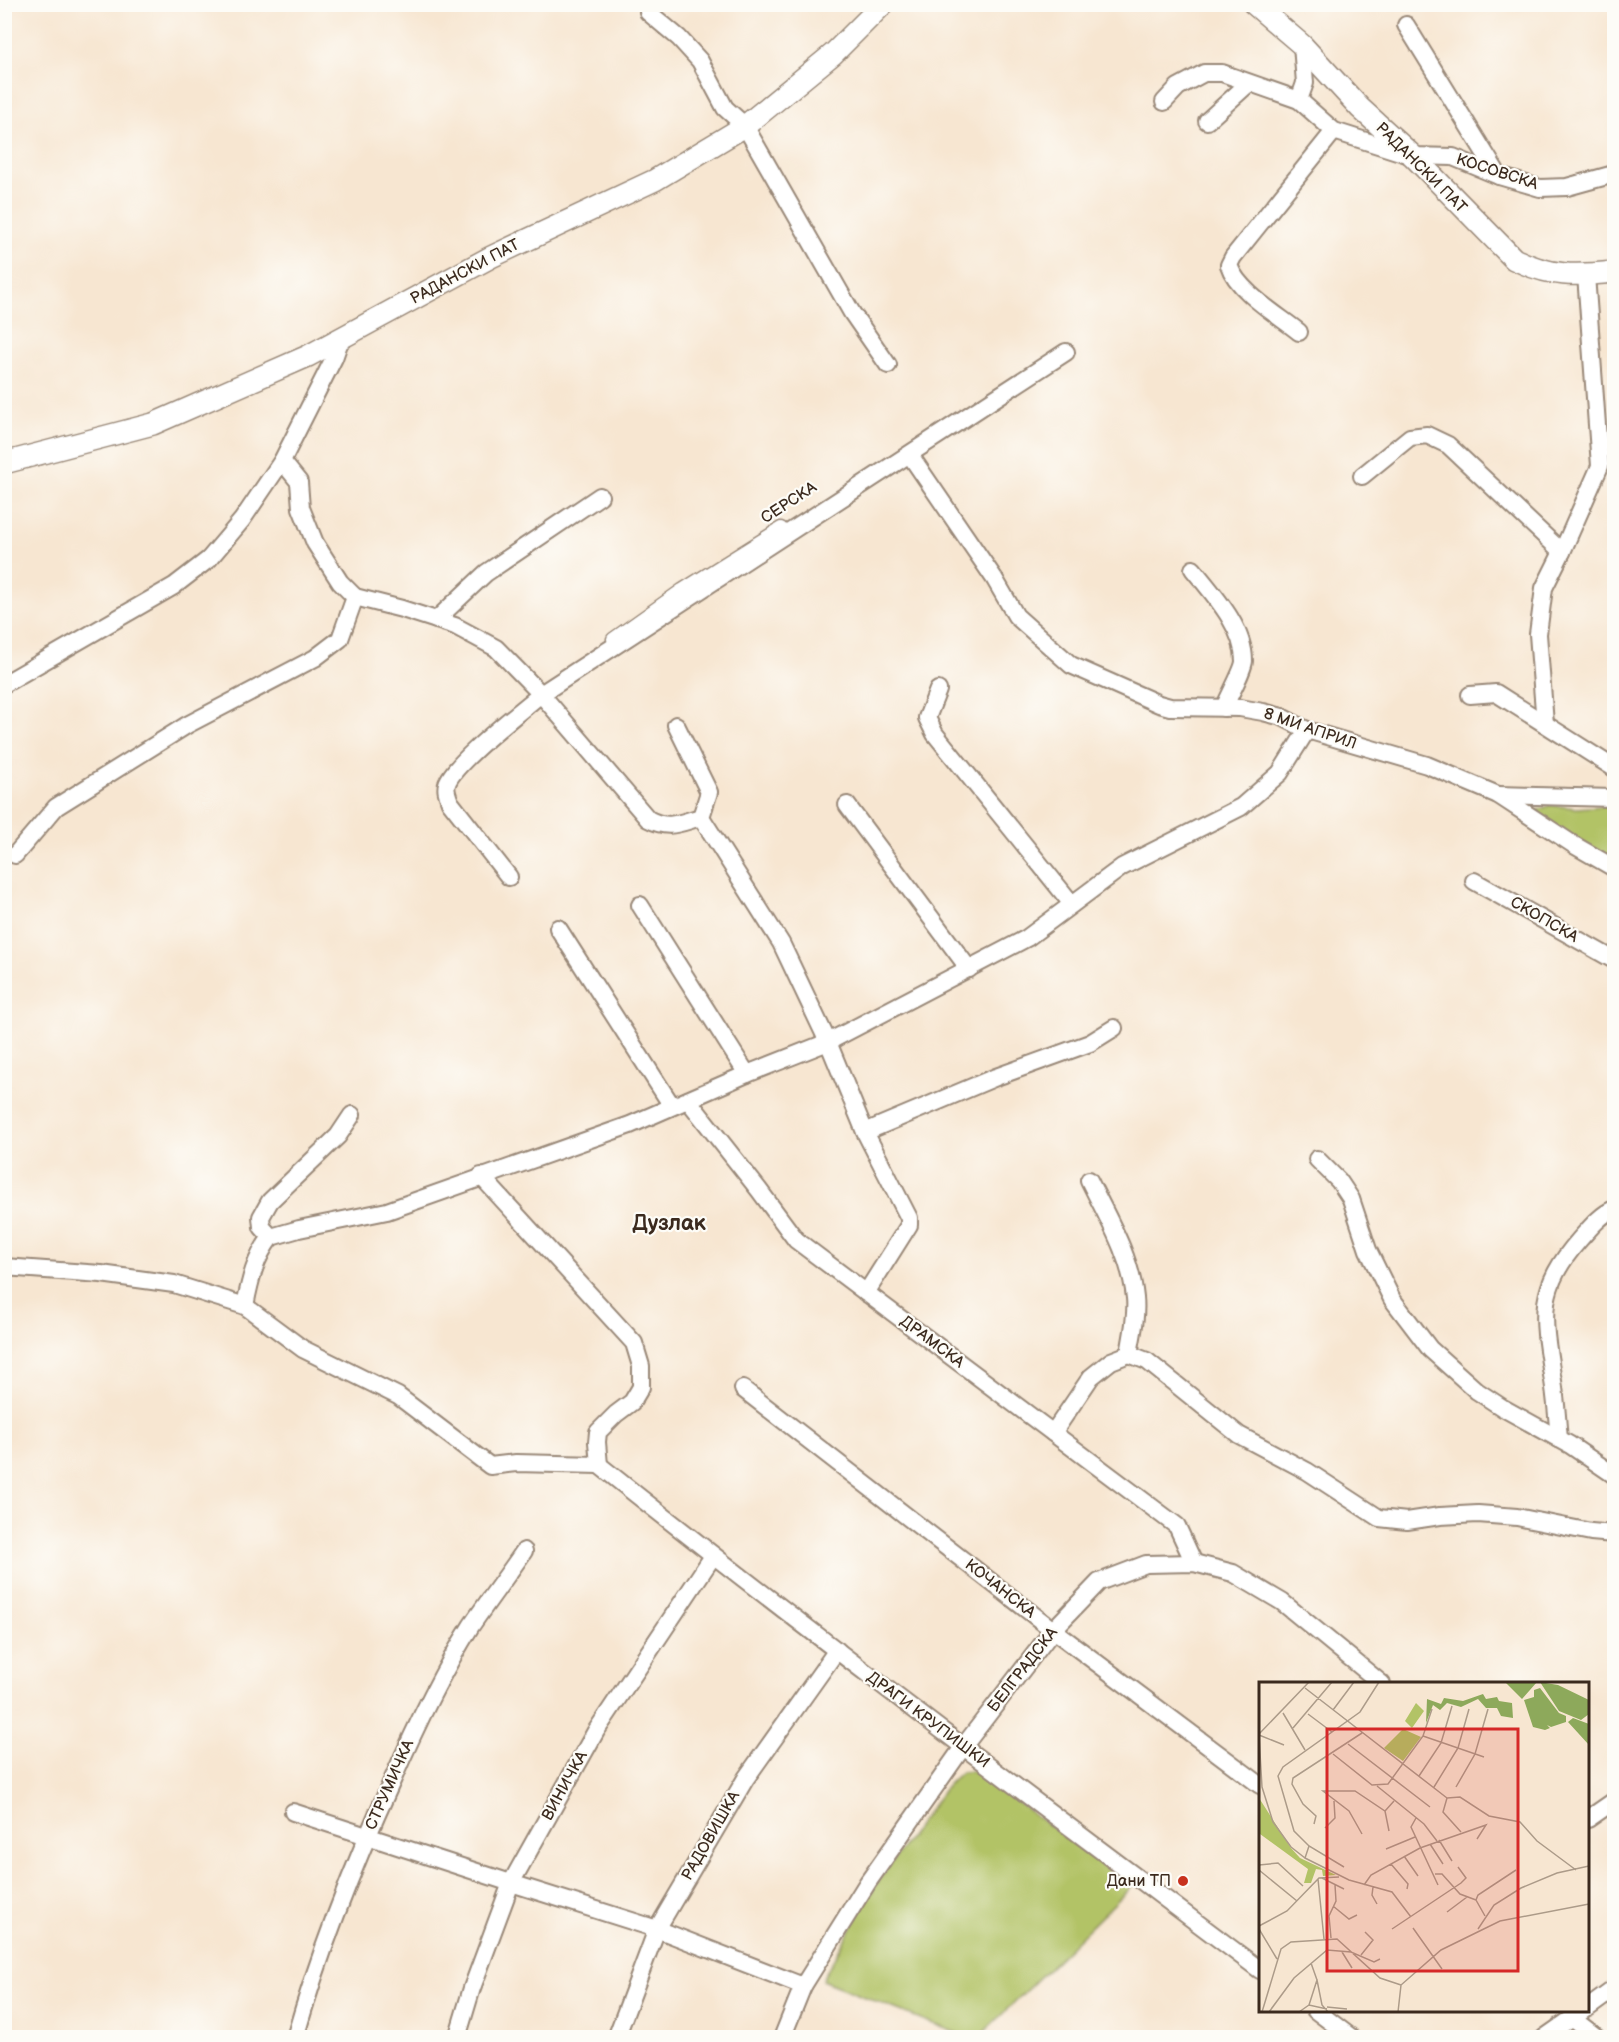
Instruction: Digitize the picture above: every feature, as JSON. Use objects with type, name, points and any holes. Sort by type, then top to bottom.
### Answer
[{"type":"street","name":"РАДАНСКИ ПАТ","points":[[4,464],[153,424],[308,356],[491,257],[655,180],[745,126],[833,54],[883,4]]},
{"type":"street","name":"РАДАНСКИ ПАТ","points":[[1254,4],[1302,45],[1360,108],[1413,156],[1514,259],[1535,269],[1560,274],[1586,275],[1614,272]]},
{"type":"street","points":[[648,12],[679,38],[700,61],[725,108],[745,126],[852,313],[888,365]]},
{"type":"street","points":[[1406,25],[1499,176]]},
{"type":"street","points":[[1299,100],[1305,83],[1302,45]]},
{"type":"street","points":[[1164,102],[1178,87],[1204,73],[1222,73],[1299,100],[1334,131],[1229,265],[1240,285],[1299,332]]},
{"type":"street","points":[[1207,121],[1248,84]]},
{"type":"street","name":"КОСОВСКА","points":[[1334,131],[1413,156],[1453,157],[1499,176],[1540,188],[1567,187],[1614,174]]},
{"type":"street","points":[[1545,724],[1538,634],[1544,588],[1600,466],[1586,275]]},
{"type":"street","points":[[4,684],[174,586],[209,559],[242,520],[282,461],[334,358],[341,338]]},
{"type":"street","name":"СЕРСКА","points":[[541,694],[628,627],[682,590],[983,397],[1056,352],[1062,355]]},
{"type":"street","points":[[509,877],[450,802],[446,787],[451,774],[481,745],[541,694],[1062,355]]},
{"type":"street","points":[[1362,476],[1410,436],[1427,435],[1448,445],[1562,552]]},
{"type":"street","name":"8 МИ АПРИЛ","points":[[910,455],[994,578],[1016,616],[1071,665],[1159,704],[1170,707],[1240,708],[1273,714],[1307,730],[1427,765],[1498,795],[1574,845],[1614,868]]},
{"type":"street","points":[[282,461],[299,482],[302,508],[315,543],[340,582],[355,597],[455,626],[496,648],[541,694],[648,819],[660,825],[672,825],[701,817]]},
{"type":"street","points":[[436,620],[486,573],[600,496]]},
{"type":"street","points":[[1193,569],[1231,616],[1239,639],[1244,662],[1224,708]]},
{"type":"street","points":[[15,855],[56,807],[187,725],[315,658],[340,639],[355,597]]},
{"type":"street","points":[[938,690],[927,718],[935,734],[1072,904]]},
{"type":"street","points":[[1470,695],[1496,693],[1614,768]]},
{"type":"street","points":[[676,725],[709,792],[701,817]]},
{"type":"street","points":[[245,1306],[253,1268],[262,1249],[272,1237],[299,1228],[387,1211],[630,1125],[747,1074],[828,1042],[1027,938],[1122,867],[1241,807],[1280,773],[1307,730]]},
{"type":"street","points":[[1498,795],[1614,798]]},
{"type":"street","points":[[847,805],[969,969]]},
{"type":"street","points":[[701,817],[781,943],[828,1042],[865,1132],[909,1218],[909,1225],[866,1293]]},
{"type":"street","name":"СКОПСКА","points":[[1474,881],[1614,960]]},
{"type":"street","points":[[640,905],[747,1074]]},
{"type":"street","points":[[558,928],[672,1106]]},
{"type":"street","points":[[865,1132],[996,1077],[1090,1043],[1114,1028]]},
{"type":"street","name":"ДРАМСКА","points":[[688,1100],[796,1240],[1177,1526],[1194,1563]]},
{"type":"street","points":[[272,1237],[262,1227],[261,1217],[270,1201],[338,1136],[352,1115]]},
{"type":"street","points":[[1317,1159],[1339,1181],[1350,1199],[1368,1250],[1392,1299],[1430,1349],[1476,1391],[1614,1474]]},
{"type":"street","points":[[4,1267],[101,1274],[174,1284],[245,1306],[303,1349],[398,1396],[490,1466],[516,1463],[599,1465],[598,1432],[632,1402],[641,1387],[641,1366],[634,1343],[481,1176]]},
{"type":"street","points":[[1089,1180],[1122,1251],[1132,1281],[1135,1313],[1129,1354]]},
{"type":"street","points":[[1559,1439],[1553,1378],[1545,1332],[1544,1317],[1549,1289],[1568,1253],[1593,1225],[1614,1209]]},
{"type":"street","points":[[1053,1433],[1091,1377],[1111,1360],[1129,1354],[1147,1360],[1239,1435],[1307,1471],[1379,1518],[1407,1521],[1478,1514],[1517,1517],[1591,1532],[1614,1534]]},
{"type":"street","name":"КОЧАНСКА","points":[[744,1389],[1053,1630],[1259,1784]]},
{"type":"street","name":"ДРАГИ КРУПИШКИ","points":[[599,1465],[713,1556],[1259,1969]]},
{"type":"street","name":"СТРУМИЧКА","points":[[295,2037],[325,1944],[367,1836],[411,1738],[471,1627],[524,1551]]},
{"type":"street","name":"ВИНИЧКА","points":[[457,2037],[510,1883],[596,1731],[713,1556]]},
{"type":"street","name":"БЕЛГРАДСКА","points":[[782,2037],[803,1986],[868,1882],[963,1747],[1053,1630],[1099,1582],[1146,1564],[1194,1563],[1233,1573],[1282,1602],[1381,1682]]},
{"type":"street","name":"РАДОВИШКА","points":[[616,2037],[657,1929],[746,1778],[837,1650]]},
{"type":"street","points":[[1589,1818],[1614,1801]]},
{"type":"street","points":[[293,1812],[657,1929],[803,1986]]},
{"type":"street","points":[[1589,2006],[1614,1989]]},
{"type":"street","points":[[1317,2012],[1352,2037]]},
{"type":"street","points":[[1544,2037],[1581,2012],[1598,2037]]},
{"type":"green space","points":[[1550,805],[1576,808],[1614,805],[1614,861],[1538,818],[1538,810]]},
{"type":"green space","points":[[976,1771],[1131,1887],[979,2037],[969,2038],[822,1980],[875,1886],[948,1784],[961,1772]]},
{"type":"place","name":"Дани ТП","points":[[1183,1881]]},
{"type":"district","name":"Дузлак","points":[[669,1223]]}]
